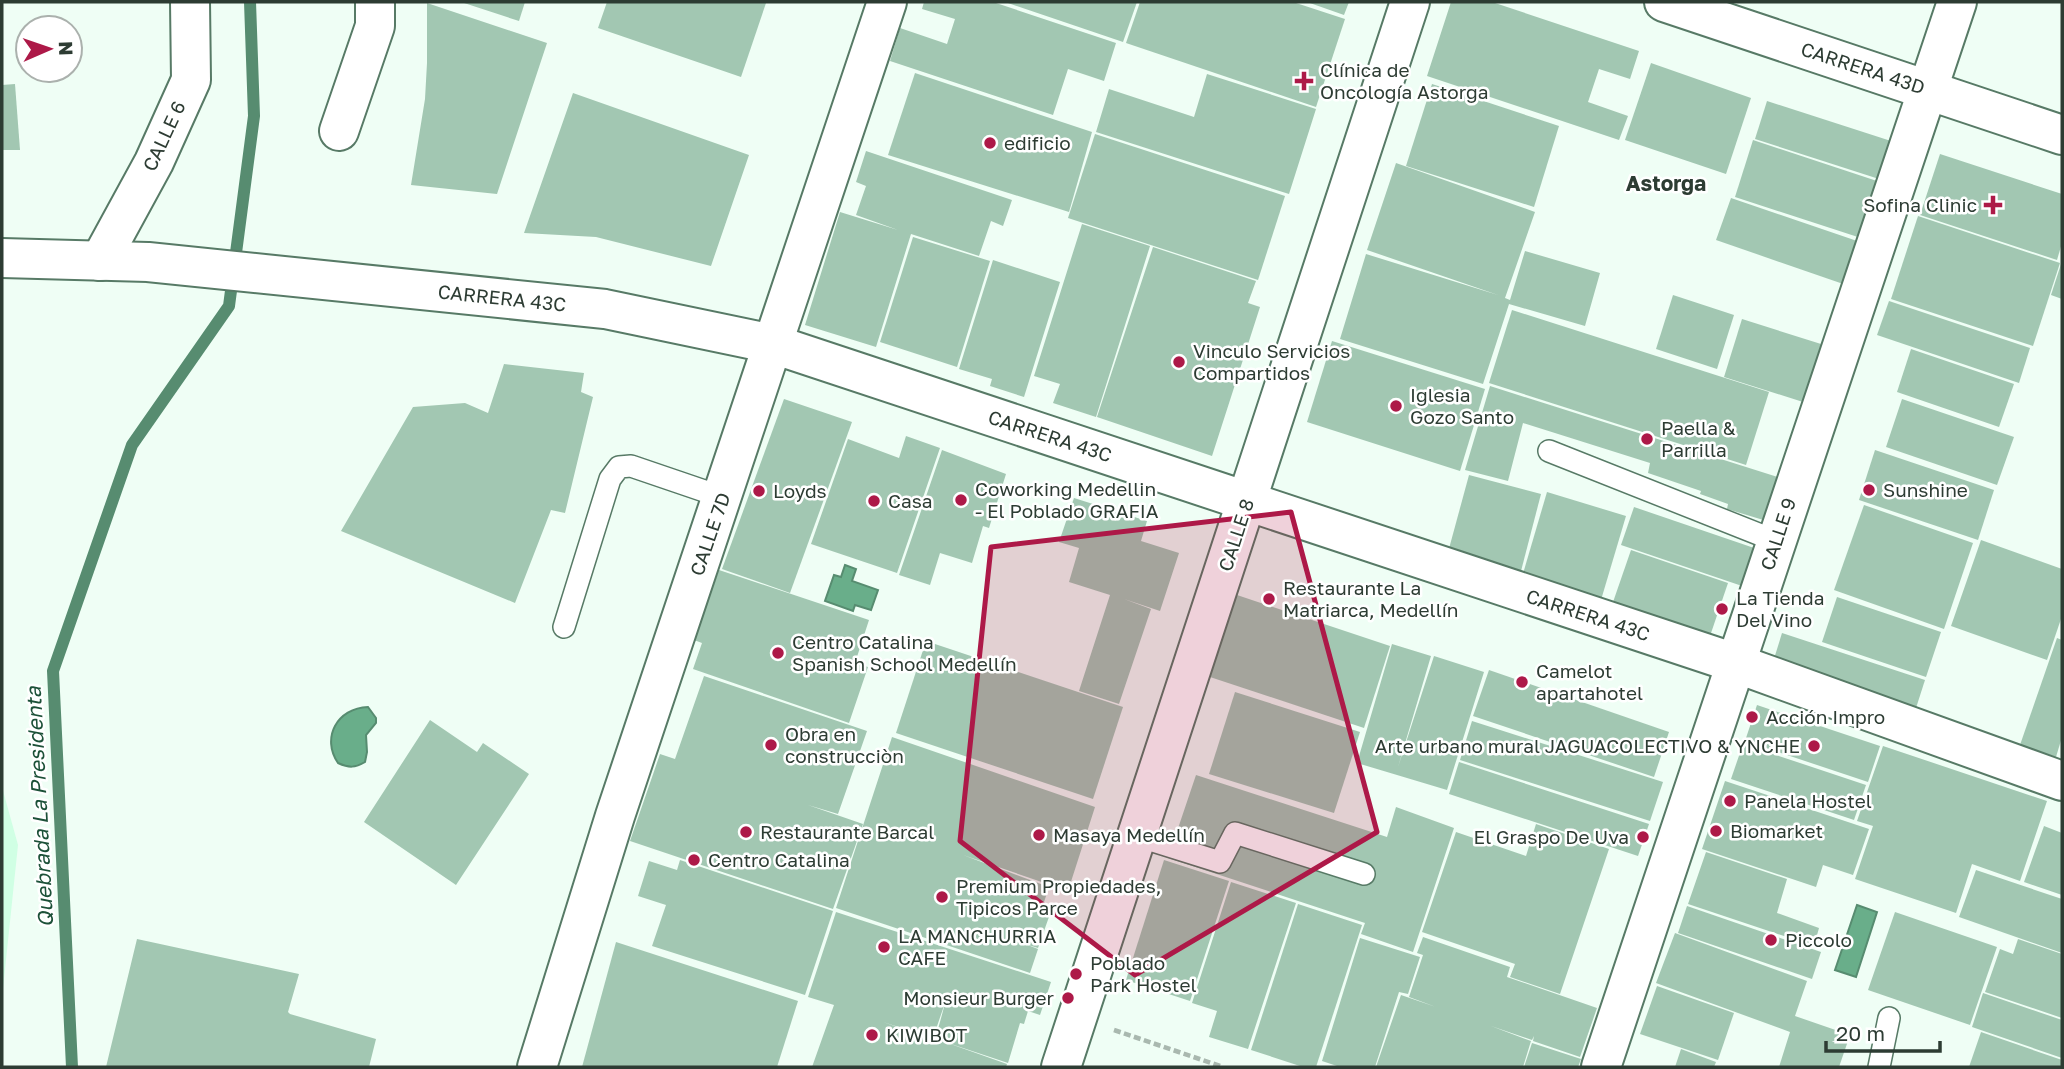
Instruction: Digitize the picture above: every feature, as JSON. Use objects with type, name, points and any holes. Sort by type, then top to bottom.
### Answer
[{"type":"street","name":"CALLE 6","points":[[100,261],[154,162],[191,80],[190,2]]},
{"type":"street","points":[[340,131],[375,26],[375,2]]},
{"type":"street","name":"CALLE 7D","points":[[537,1067],[615,816],[887,2]]},
{"type":"street","name":"CALLE 8","points":[[1061,1067],[1410,2]]},
{"type":"street","name":"CARRERA 43D","points":[[1664,2],[2062,135]]},
{"type":"street","name":"CALLE 9","points":[[1601,1067],[1957,2]]},
{"type":"street","name":"CARRERA 43C","points":[[2,258],[148,262],[605,309],[773,344],[1735,663],[2062,780]]},
{"type":"lane","points":[[1549,451],[1776,541]]},
{"type":"lane","points":[[564,627],[610,480],[619,467],[631,466],[722,497]]},
{"type":"lane","points":[[1137,836],[1220,862],[1234,833],[1364,874]]},
{"type":"lane","points":[[1879,1067],[1889,1018]]},
{"type":"path","points":[[1077,1017],[1223,1067]]},
{"type":"highlighted area","points":[[1291,512],[1377,832],[1135,975],[960,841],[991,547]]},
{"type":"shaded area","points":[[845,565],[856,569],[852,581],[878,590],[871,610],[855,605],[853,611],[825,601],[834,575],[841,577]]},
{"type":"shaded area","points":[[368,707],[376,718],[376,723],[366,735],[365,762],[352,767],[338,763],[331,744],[335,726],[348,713]]},
{"type":"shaded area","points":[[2,787],[18,845],[2,998]]},
{"type":"shaded area","points":[[1857,905],[1877,912],[1856,977],[1835,970]]},
{"type":"building","points":[[461,2],[525,2],[519,21]]},
{"type":"building","points":[[607,2],[766,3],[741,77],[598,28]]},
{"type":"building","points":[[924,2],[993,2],[1116,43],[1104,81],[1068,69],[1053,115],[890,61],[900,28],[947,44],[955,19],[922,9]]},
{"type":"building","points":[[1005,2],[1137,2],[1123,42]]},
{"type":"building","points":[[1140,2],[1293,2],[1345,19],[1316,107],[1126,43]]},
{"type":"building","points":[[1307,2],[1349,2],[1344,15]]},
{"type":"building","points":[[1451,2],[1492,2],[1639,51],[1630,79],[1599,69],[1588,102],[1628,116],[1619,140],[1427,76]]},
{"type":"building","points":[[427,3],[547,43],[497,194],[411,185],[425,99]]},
{"type":"building","points":[[1651,63],[1751,98],[1726,174],[1625,140]]},
{"type":"building","name":"edificio","points":[[915,73],[1092,132],[1069,212],[888,155]]},
{"type":"building","points":[[1207,74],[1316,109],[1289,194],[1096,132],[1109,89],[1194,117]]},
{"type":"building","points":[[15,84],[20,150],[2,150],[2,85]]},
{"type":"building","points":[[1432,84],[1559,126],[1534,207],[1406,166]]},
{"type":"building","points":[[573,93],[749,155],[711,266],[596,237],[524,233]]},
{"type":"building","points":[[1767,101],[1891,141],[1879,179],[1755,139]]},
{"type":"building","points":[[1095,134],[1285,196],[1258,280],[1068,218]]},
{"type":"building","points":[[1753,140],[1883,183],[1864,239],[1735,197]]},
{"type":"building","points":[[866,151],[1012,200],[1003,226],[991,221],[979,256],[911,234],[876,347],[805,325],[840,212],[898,230],[856,215],[866,186],[856,182]]},
{"type":"building","name":"Sofina Clinic","points":[[1940,154],[2062,194],[2062,243],[2057,260],[1920,215]]},
{"type":"building","points":[[1396,163],[1535,212],[1505,298],[1510,300],[1525,251],[1600,273],[1585,326],[1509,304],[1483,384],[1340,339],[1366,254],[1498,295],[1367,250]]},
{"type":"building","points":[[1731,198],[1863,243],[1849,286],[1716,240]]},
{"type":"building","points":[[1918,216],[2060,263],[2033,346],[1891,299]]},
{"type":"building","points":[[1082,224],[1150,246],[1096,417],[1053,403],[1060,384],[1034,376]]},
{"type":"building","points":[[913,237],[990,261],[957,367],[880,342]]},
{"type":"building","name":"Vinculo Servicios Compartidos","points":[[1153,247],[1256,281],[1248,303],[1260,307],[1212,456],[1097,417]]},
{"type":"building","points":[[993,260],[1060,282],[1024,397],[990,386],[992,379],[959,369]]},
{"type":"building","points":[[2062,261],[2062,299],[2051,295]]},
{"type":"building","points":[[1673,295],[1734,315],[1717,369],[1656,349]]},
{"type":"building","points":[[1889,301],[2030,348],[2019,383],[1877,335]]},
{"type":"building","points":[[1512,310],[1769,392],[1746,465],[1489,383]]},
{"type":"building","points":[[1742,319],[1821,344],[1803,402],[1724,377]]},
{"type":"building","name":"Iglesia Gozo Santo","points":[[1332,341],[1485,389],[1460,471],[1307,422]]},
{"type":"building","points":[[1911,349],[2014,384],[1999,427],[1897,392]]},
{"type":"building","points":[[504,364],[584,373],[581,392],[593,397],[565,513],[551,510],[515,603],[341,531],[413,407],[465,403],[488,413]]},
{"type":"building","points":[[1490,386],[1784,479],[1770,522],[1727,509],[1728,504],[1700,494],[1701,491],[1648,473],[1650,463],[1523,423],[1508,481],[1465,470]]},
{"type":"building","points":[[784,399],[852,422],[790,593],[722,569]]},
{"type":"building","points":[[1902,399],[2014,437],[1997,485],[1886,447]]},
{"type":"building","name":"Casa","points":[[906,436],[940,448],[897,573],[811,544],[848,439],[899,458]]},
{"type":"building","name":"Coworking Medellin - El Poblado GRAFIA","points":[[942,450],[1006,474],[989,528],[983,526],[972,563],[940,553],[930,585],[899,575]]},
{"type":"building","points":[[1875,450],[1994,490],[1978,540],[1859,500]]},
{"type":"building","points":[[1469,475],[1541,494],[1520,575],[1447,556]]},
{"type":"building","points":[[1547,492],[1626,516],[1601,600],[1522,577]]},
{"type":"building","points":[[1074,498],[1147,521],[1141,541],[1179,553],[1160,611],[1124,599],[1151,609],[1119,704],[1079,691],[1110,595],[1069,582],[1079,548],[1059,542]]},
{"type":"building","points":[[1864,505],[1973,543],[1944,629],[1834,590]]},
{"type":"building","points":[[1634,507],[1760,550],[1748,588],[1621,545]]},
{"type":"building","points":[[1981,540],[2062,569],[2062,616],[2047,660],[1951,626]]},
{"type":"building","points":[[1631,550],[1728,583],[1709,639],[1612,605]]},
{"type":"building","name":"Centro Catalina Spanish School Medellín","points":[[719,570],[869,620],[855,663],[868,667],[849,723],[693,669],[702,643],[694,640]]},
{"type":"building","points":[[1237,595],[1390,646],[1364,728],[1210,677]]},
{"type":"building","points":[[1837,597],[1941,632],[1926,677],[1822,642]]},
{"type":"building","points":[[1782,633],[1925,680],[1916,708],[1773,662]]},
{"type":"building","points":[[2057,638],[2062,640],[2062,737],[2056,757],[2020,745]]},
{"type":"building","points":[[926,641],[1123,707],[1093,799],[896,733]]},
{"type":"building","points":[[1392,644],[1431,656],[1398,767],[1434,656],[1484,672],[1447,790],[1357,763]]},
{"type":"building","points":[[1489,670],[1669,732],[1654,777],[1473,716]]},
{"type":"building","points":[[704,676],[867,731],[838,814],[808,805],[863,824],[833,909],[630,841],[660,754],[675,759]]},
{"type":"building","points":[[1235,692],[1360,732],[1334,813],[1209,774]]},
{"type":"building","points":[[1757,705],[1880,746],[1868,782],[1745,741]]},
{"type":"building","points":[[430,720],[477,752],[483,743],[529,774],[456,885],[364,822]]},
{"type":"building","points":[[1472,721],[1663,782],[1650,821],[1460,760]]},
{"type":"building","points":[[892,737],[1095,807],[1068,891],[963,855],[1049,887],[1041,911],[1050,914],[1038,948],[1025,944],[1038,949],[1030,973],[836,908]]},
{"type":"building","points":[[1743,744],[1866,785],[1854,820],[1731,779]]},
{"type":"building","points":[[1883,746],[2047,801],[2020,881],[1972,864],[1956,913],[1855,879],[1873,826],[1857,821]]},
{"type":"building","points":[[1459,762],[1649,824],[1638,856],[1449,794]]},
{"type":"building","points":[[1196,775],[1387,837],[1396,807],[1454,828],[1413,952],[1361,934],[1365,923],[1168,858]]},
{"type":"building","points":[[1725,781],[1869,829],[1853,875],[1823,865],[1816,887],[1702,849]]},
{"type":"building","points":[[1536,824],[1609,849],[1560,994],[1510,977],[1515,964],[1422,932],[1456,832],[1526,856]]},
{"type":"building","points":[[2044,826],[2062,833],[2062,895],[2024,882]]},
{"type":"building","points":[[1706,852],[1787,879],[1777,913],[1819,928],[1814,946],[1688,904]]},
{"type":"building","name":"Centro Catalina","points":[[680,860],[833,911],[805,995],[652,946],[666,905],[638,896],[649,861],[677,870]]},
{"type":"building","points":[[1164,860],[1229,881],[1190,1001],[1126,980]]},
{"type":"building","points":[[1976,870],[2062,899],[2062,953],[1959,917]]},
{"type":"building","points":[[1231,882],[1296,903],[1248,1049],[1209,1037],[1217,1011],[1192,1003]]},
{"type":"building","points":[[1298,904],[1362,925],[1316,1067],[1303,1067],[1251,1050]]},
{"type":"building","points":[[1687,906],[1821,952],[1812,979],[1678,933]]},
{"type":"building","name":"LA MANCHURRIA CAFE","points":[[836,912],[1051,982],[1040,1015],[1028,1011],[1024,1024],[1020,1023],[1008,1063],[942,1041],[1007,1064],[1006,1067],[812,1067],[834,1005],[808,997]],"holes":[[[946,1000],[935,1040],[883,1022],[933,1038]]]},
{"type":"building","points":[[1895,912],[1997,947],[1970,1025],[1868,990]]},
{"type":"building","points":[[1675,933],[1807,981],[1795,1016],[1850,1035],[1839,1067],[1779,1067],[1790,1032],[1656,983]]},
{"type":"building","points":[[1423,937],[1510,967],[1507,977],[1597,1008],[1580,1057],[1533,1041],[1534,1036],[1532,1040],[1491,1026],[1531,1041],[1523,1067],[1376,1067],[1401,995],[1436,1007],[1409,997],[1423,955],[1417,953]]},
{"type":"building","points":[[1360,938],[1420,957],[1408,994],[1399,992],[1375,1067],[1340,1067],[1322,1061]]},
{"type":"building","points":[[137,939],[299,974],[288,1012],[376,1039],[369,1067],[106,1067]]},
{"type":"building","points":[[2018,939],[2062,954],[2062,1018],[1985,992],[2000,949],[2013,954]]},
{"type":"building","points":[[616,942],[798,1001],[777,1067],[582,1067]]},
{"type":"building","points":[[1657,986],[1734,1013],[1718,1060],[1640,1034]]},
{"type":"building","points":[[1983,993],[2062,1020],[2062,1058],[1972,1027]]},
{"type":"building","points":[[1981,1032],[2062,1060],[2062,1067],[1969,1067]]},
{"type":"building","points":[[1532,1043],[1581,1059],[1578,1067],[1524,1067]]},
{"type":"building","points":[[1681,1049],[1716,1062],[1714,1067],[1675,1067]]},
{"type":"waterway","name":"Quebrada La Presidenta","points":[[72,1067],[53,671],[132,445],[229,306],[254,116],[250,2]]},
{"type":"place","name":"Clínica de Oncología Astorga","points":[[1304,81]]},
{"type":"place","name":"edificio","points":[[990,143]]},
{"type":"place","name":"Sofina Clinic","points":[[1993,205]]},
{"type":"place","name":"Vinculo Servicios Compartidos","points":[[1179,362]]},
{"type":"place","name":"Iglesia Gozo Santo","points":[[1396,406]]},
{"type":"place","name":"Paella & Parrilla","points":[[1647,439]]},
{"type":"place","name":"Sunshine","points":[[1869,490]]},
{"type":"place","name":"Loyds","points":[[759,491]]},
{"type":"place","name":"Coworking Medellin - El Poblado GRAFIA","points":[[961,500]]},
{"type":"place","name":"Casa","points":[[874,501]]},
{"type":"place","name":"Restaurante La Matriarca, Medellín","points":[[1269,599]]},
{"type":"place","name":"La Tienda Del Vino","points":[[1722,609]]},
{"type":"place","name":"Centro Catalina Spanish School Medellín","points":[[778,653]]},
{"type":"place","name":"Camelot apartahotel","points":[[1522,682]]},
{"type":"place","name":"Acción Impro","points":[[1752,717]]},
{"type":"place","name":"Obra en construcciòn","points":[[771,745]]},
{"type":"place","name":"Arte urbano mural JAGUACOLECTIVO & YNCHE","points":[[1814,746]]},
{"type":"place","name":"Panela Hostel","points":[[1730,801]]},
{"type":"place","name":"Biomarket","points":[[1716,831]]},
{"type":"place","name":"Restaurante Barcal","points":[[746,832]]},
{"type":"place","name":"Masaya Medellín","points":[[1039,835]]},
{"type":"place","name":"El Graspo De Uva","points":[[1643,837]]},
{"type":"place","name":"Centro Catalina","points":[[694,860]]},
{"type":"place","name":"Premium Propiedades, Tipicos Parce","points":[[942,897]]},
{"type":"place","name":"Piccolo","points":[[1771,940]]},
{"type":"place","name":"LA MANCHURRIA CAFE","points":[[884,947]]},
{"type":"place","name":"Poblado Park Hostel","points":[[1076,974]]},
{"type":"place","name":"Monsieur Burger","points":[[1068,998]]},
{"type":"place","name":"KIWIBOT","points":[[872,1035]]},
{"type":"district","name":"Astorga","points":[[1666,184]]}]
